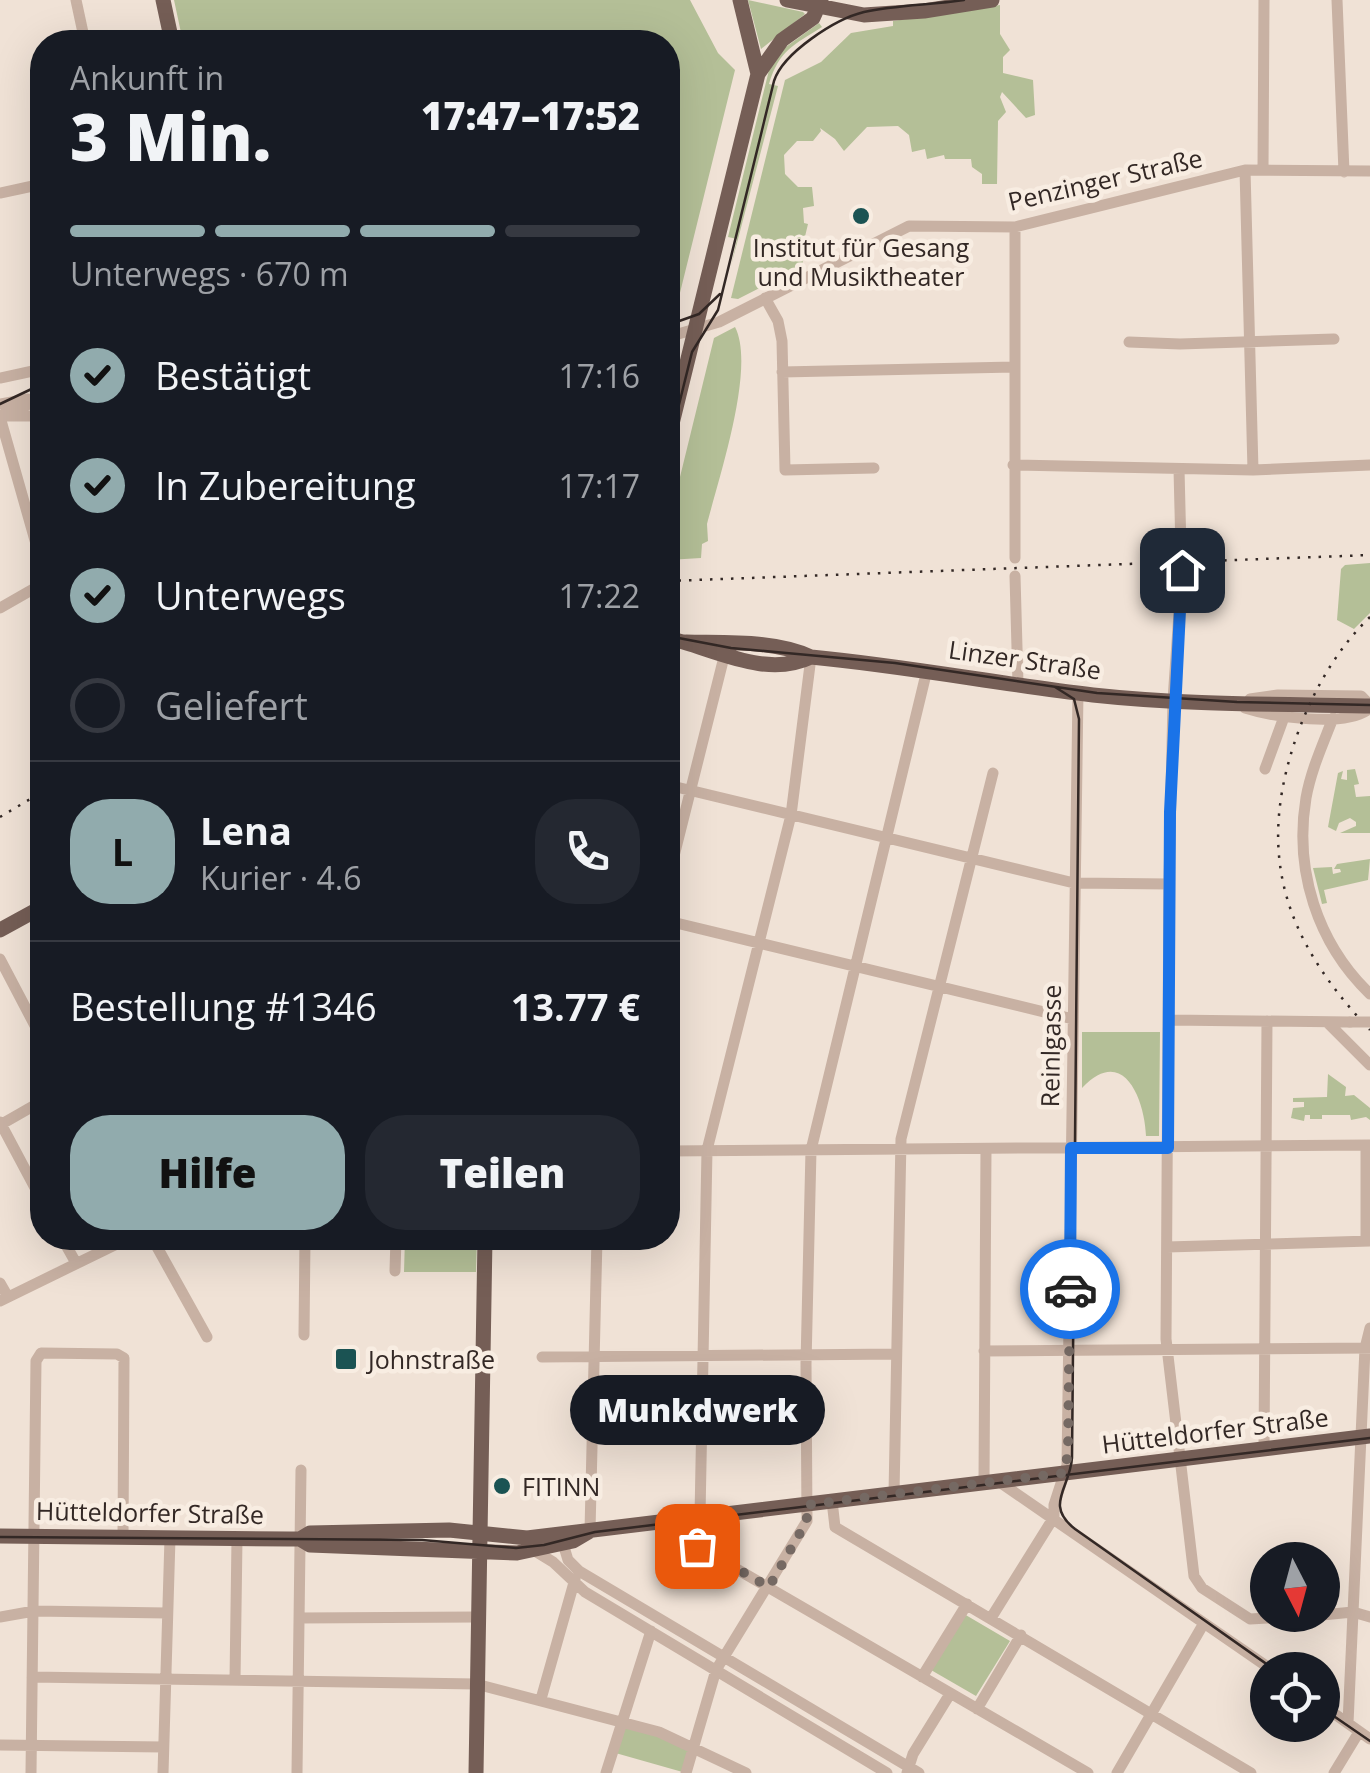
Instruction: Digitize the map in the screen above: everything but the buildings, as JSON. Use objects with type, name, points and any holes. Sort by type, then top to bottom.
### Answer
[{"type":"main road","points":[[163,0],[169,30]]},
{"type":"main road","points":[[787,0],[821,4],[856,15],[887,15],[992,0]]},
{"type":"main road","points":[[739,2],[758,74]]},
{"type":"main road","points":[[680,392],[758,74],[776,46],[814,18],[821,4]]},
{"type":"main road","name":"Linzer Straße","points":[[680,641],[724,657],[779,664],[795,664],[811,657]]},
{"type":"main road","name":"Linzer Straße","points":[[686,642],[798,651],[811,657],[1078,692],[1232,704],[1370,706]]},
{"type":"main road","points":[[0,930],[30,914]]},
{"type":"main road","points":[[476,1773],[485,1250]]},
{"type":"main road","name":"Hütteldorfer Straße","points":[[478,1543],[535,1551],[590,1530],[1366,1437]]},
{"type":"main road","name":"Hütteldorfer Straße","points":[[0,1536],[300,1539],[310,1544],[561,1539]]},
{"type":"street","points":[[76,0],[82,30]]},
{"type":"street","points":[[1262,170],[1264,0]]},
{"type":"street","points":[[1337,0],[1344,172]]},
{"type":"street","points":[[1245,170],[1253,470]]},
{"type":"street","name":"Penzinger Straße","points":[[680,335],[765,298],[900,228],[1015,226],[1245,170],[1370,172]]},
{"type":"street","points":[[0,192],[30,186]]},
{"type":"street","points":[[1014,558],[1015,226]]},
{"type":"street","points":[[765,298],[778,320],[785,470],[874,468]]},
{"type":"street","points":[[1129,342],[1334,339]]},
{"type":"street","points":[[782,372],[1014,367]]},
{"type":"street","points":[[0,378],[30,372]]},
{"type":"street","points":[[0,404],[30,400]]},
{"type":"street","points":[[0,416],[30,403]]},
{"type":"street","points":[[0,416],[30,416]]},
{"type":"street","points":[[0,416],[30,522]]},
{"type":"street","points":[[1013,465],[1253,470],[1370,465]]},
{"type":"street","points":[[1179,469],[1182,550]]},
{"type":"street","points":[[1182,570],[1169,884],[1168,1247],[1172,1350],[1180,1459],[1197,1582],[1250,1618]]},
{"type":"street","points":[[1015,576],[1018,684]]},
{"type":"street","points":[[0,608],[30,591]]},
{"type":"street","points":[[680,833],[724,657]]},
{"type":"street","points":[[700,1516],[707,1150],[791,815],[811,657]]},
{"type":"street","points":[[686,1773],[722,1666],[807,1521],[811,1150],[927,670]]},
{"type":"street","name":"Reinlgasse","points":[[991,1618],[1054,1517],[1068,1450],[1078,692]]},
{"type":"street","name":"Linzer Straße","points":[[1232,704],[1284,717],[1334,718],[1359,716],[1370,706]]},
{"type":"street","points":[[1265,769],[1284,717]]},
{"type":"street","points":[[1334,718],[1306,798],[1305,868],[1314,907],[1327,938],[1344,966],[1370,994]]},
{"type":"street","points":[[894,1493],[900,1150],[993,773]]},
{"type":"street","points":[[680,787],[1074,883],[1169,884]]},
{"type":"street","points":[[680,924],[1073,1019]]},
{"type":"street","points":[[0,959],[30,1016]]},
{"type":"street","points":[[1170,1020],[1370,1022]]},
{"type":"street","points":[[1264,1449],[1268,1021]]},
{"type":"street","points":[[1327,1022],[1370,1066]]},
{"type":"street","points":[[30,1107],[0,1123],[30,1179]]},
{"type":"street","points":[[680,1151],[1368,1146],[1368,1241],[1168,1247]]},
{"type":"street","points":[[986,1149],[984,1352],[991,1481],[1054,1517],[1250,1655]]},
{"type":"street","points":[[69,1250],[76,1263]]},
{"type":"street","points":[[0,1283],[4,1299],[104,1250]]},
{"type":"street","points":[[159,1250],[207,1338]]},
{"type":"street","points":[[304,1335],[305,1250]]},
{"type":"street","points":[[395,1270],[396,1250]]},
{"type":"street","points":[[590,1530],[597,1250]]},
{"type":"street","points":[[1348,1723],[1370,1328]]},
{"type":"street","points":[[984,1352],[1367,1348]]},
{"type":"street","points":[[31,1773],[36,1361],[45,1352],[117,1354],[124,1358],[122,1538]]},
{"type":"street","points":[[542,1357],[896,1354]]},
{"type":"street","points":[[296,1773],[301,1470]]},
{"type":"street","points":[[832,1501],[835,1527],[1251,1773]]},
{"type":"street","points":[[665,1521],[697,1546],[1088,1773]]},
{"type":"street","points":[[163,1773],[170,1538]]},
{"type":"street","points":[[235,1680],[237,1539]]},
{"type":"street","points":[[561,1539],[576,1577],[888,1773],[910,1766],[950,1694]]},
{"type":"street","points":[[535,1551],[651,1631],[910,1766]]},
{"type":"street","points":[[541,1699],[576,1577]]},
{"type":"street","points":[[922,1676],[966,1604]]},
{"type":"street","points":[[0,1617],[34,1612],[167,1613]]},
{"type":"street","points":[[1340,1613],[1370,1616]]},
{"type":"street","points":[[299,1618],[477,1617]]},
{"type":"street","points":[[1117,1773],[1204,1623]]},
{"type":"street","points":[[606,1773],[651,1631]]},
{"type":"street","points":[[977,1709],[1021,1635]]},
{"type":"street","points":[[32,1677],[476,1684],[622,1720],[694,1746],[746,1773]]},
{"type":"street","points":[[1334,1773],[1364,1735],[1340,1717]]},
{"type":"street","points":[[0,1745],[164,1747]]},
{"type":"green space","points":[[174,0],[690,0],[718,53],[735,70],[680,293],[680,30],[180,30]]},
{"type":"green space","points":[[748,0],[803,12],[805,14],[761,49]]},
{"type":"green space","points":[[1000,5],[1000,34],[1010,50],[1003,57],[1003,73],[1033,80],[1035,115],[1026,118],[1002,92],[1006,112],[998,121],[997,184],[982,184],[982,174],[972,167],[971,159],[945,159],[944,155],[927,159],[925,149],[912,152],[909,135],[898,126],[867,127],[844,151],[820,128],[813,141],[797,141],[784,155],[785,174],[798,187],[812,187],[814,206],[803,208],[804,223],[808,224],[802,249],[803,266],[738,299],[731,298],[785,80],[821,62],[851,33],[893,26],[893,21]]},
{"type":"green space","points":[[819,23],[822,27],[789,50],[778,63],[769,84],[778,86],[731,266],[737,239],[728,237],[769,70],[783,49]]},
{"type":"green space","points":[[735,327],[740,345],[739,395],[707,524],[708,541],[702,544],[701,558],[680,559],[680,477],[714,338]]},
{"type":"green space","points":[[1370,563],[1370,613],[1354,629],[1337,620],[1341,569],[1345,565]]},
{"type":"green space","points":[[1355,769],[1359,784],[1354,785],[1356,797],[1370,796],[1370,833],[1340,833],[1356,826],[1356,822],[1350,818],[1339,823],[1336,831],[1328,827],[1338,773],[1343,771],[1341,779],[1347,780],[1347,770]]},
{"type":"green space","points":[[1370,859],[1368,880],[1324,890],[1327,903],[1322,904],[1313,868],[1332,867],[1333,874],[1341,872],[1334,869],[1337,864]]},
{"type":"green space","points":[[1082,1032],[1160,1032],[1159,1136],[1146,1136],[1137,1094],[1121,1075],[1110,1072],[1097,1076],[1082,1088]]},
{"type":"green space","points":[[1328,1074],[1346,1087],[1345,1096],[1354,1095],[1370,1108],[1370,1120],[1351,1120],[1350,1115],[1310,1119],[1310,1115],[1305,1115],[1304,1121],[1291,1118],[1293,1108],[1304,1107],[1304,1102],[1293,1102],[1293,1098],[1327,1097]]},
{"type":"green space","points":[[405,1250],[477,1250],[476,1272],[404,1272]]},
{"type":"green space","points":[[964,1614],[1010,1641],[976,1696],[931,1670]]},
{"type":"green space","points":[[622,1720],[695,1746],[686,1773],[612,1752]]},
{"type":"tram line","points":[[680,400],[692,352],[718,310],[779,70],[811,39],[852,16],[964,0]]},
{"type":"tram line","points":[[680,321],[699,314],[720,294]]},
{"type":"tram line","points":[[0,404],[30,390]]},
{"type":"tram line","points":[[680,638],[731,648],[895,663],[1097,693],[1370,705]]},
{"type":"tram line","points":[[1055,687],[1074,699],[1079,719],[1072,1458],[1061,1496],[1061,1512],[1075,1529],[1250,1652]]},
{"type":"tram line","points":[[0,1537],[422,1540],[516,1548],[595,1532],[1370,1438]]},
{"type":"tram line","points":[[1340,1720],[1370,1741]]},
{"type":"railway","points":[[680,581],[1370,555]]},
{"type":"railway","points":[[1370,617],[1329,668],[1313,697],[1286,772],[1279,813],[1279,852],[1285,890],[1297,926],[1315,961],[1370,1030]]},
{"type":"railway","points":[[0,817],[30,799]]},
{"type":"way so far","points":[[697,1546],[769,1587],[807,1521],[806,1505],[1065,1473],[1070,1289]]},
{"type":"place","name":"Institut für Gesang und Musiktheater","points":[[861,216]]},
{"type":"place","name":"Johnstraße","points":[[346,1359]]},
{"type":"place","name":"FITINN","points":[[502,1486]]},
{"type":"place","name":"Munkdwerk","points":[[697,1546]]},
{"type":"route","points":[[1070,1289],[1071,1148],[1168,1148],[1170,812],[1182,570]]}]
